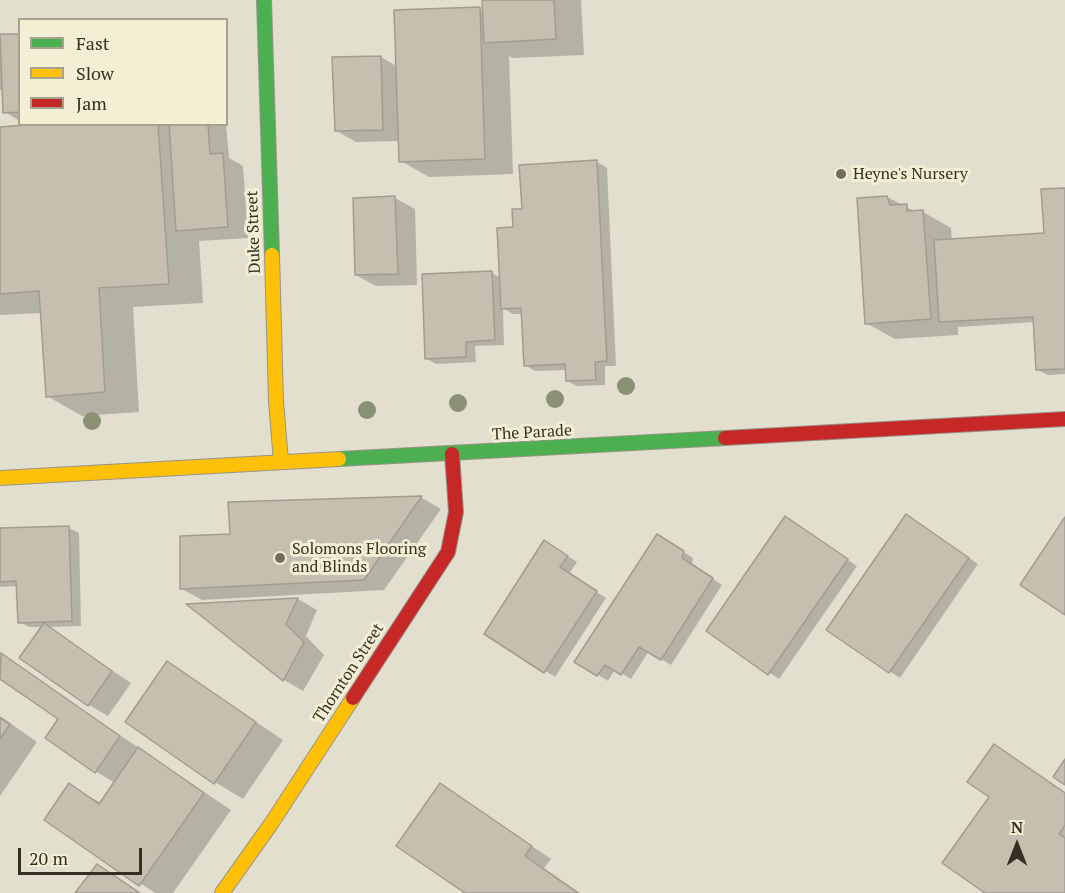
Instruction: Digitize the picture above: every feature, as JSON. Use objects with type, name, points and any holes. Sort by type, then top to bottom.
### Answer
[{"type":"main road","name":"Duke Street","points":[[264,0],[276,401],[281,462]]},
{"type":"main road","name":"The Parade","points":[[0,478],[1065,419]]},
{"type":"main road","name":"Thornton Street","points":[[222,893],[271,824],[448,552],[456,512],[452,454]]},
{"type":"building","points":[[482,0],[554,0],[556,39],[484,43]]},
{"type":"building","points":[[480,7],[485,159],[399,162],[394,10]]},
{"type":"building","points":[[0,34],[18,34],[18,112],[3,113]]},
{"type":"building","points":[[381,56],[383,130],[335,131],[332,57]]},
{"type":"building","points":[[158,126],[169,284],[99,288],[105,392],[46,397],[39,291],[0,294],[0,127]]},
{"type":"building","points":[[169,126],[208,126],[210,154],[223,153],[228,227],[176,231]]},
{"type":"building","points":[[597,160],[607,361],[595,362],[596,380],[566,381],[565,364],[524,366],[521,308],[501,309],[497,228],[513,227],[512,209],[522,209],[519,165]]},
{"type":"building","points":[[1065,188],[1065,369],[1036,370],[1033,317],[939,322],[934,240],[1044,233],[1041,189]]},
{"type":"building","points":[[395,196],[398,274],[355,275],[353,198]]},
{"type":"building","points":[[887,196],[890,205],[907,204],[907,211],[923,210],[931,319],[865,324],[857,198]]},
{"type":"building","points":[[492,271],[495,340],[466,342],[466,357],[425,359],[422,274]]},
{"type":"building","name":"Solomons Flooring and Blinds","points":[[422,496],[364,580],[180,589],[180,536],[230,534],[228,502]]},
{"type":"building","points":[[906,514],[969,558],[889,673],[826,630]]},
{"type":"building","points":[[785,516],[848,559],[768,675],[706,631]]},
{"type":"building","points":[[1065,517],[1065,615],[1020,585]]},
{"type":"building","points":[[69,526],[72,621],[18,623],[16,581],[0,582],[0,528]]},
{"type":"building","points":[[657,534],[684,551],[682,558],[713,578],[661,660],[639,647],[621,675],[605,665],[597,676],[574,662]]},
{"type":"building","points":[[544,540],[568,556],[560,567],[597,591],[544,673],[484,634]]},
{"type":"building","points":[[298,598],[286,624],[304,642],[283,681],[186,604]]},
{"type":"building","points":[[44,623],[112,671],[88,706],[19,658]]},
{"type":"building","points":[[1,653],[120,736],[95,773],[45,738],[58,719],[0,679]]},
{"type":"building","points":[[167,661],[256,722],[214,784],[125,722]]},
{"type":"building","points":[[0,718],[10,724],[0,739]]},
{"type":"building","points":[[994,744],[1065,793],[1065,825],[1059,834],[1065,838],[1065,893],[985,893],[942,863],[989,797],[967,782]]},
{"type":"building","points":[[138,747],[204,793],[139,886],[44,820],[69,783],[99,804]]},
{"type":"building","points":[[1065,759],[1065,785],[1053,777]]},
{"type":"building","points":[[440,783],[532,846],[525,856],[578,893],[465,893],[396,846]]},
{"type":"building","points":[[97,864],[140,893],[75,893]]},
{"type":"traffic: fast","points":[[264,0],[272,255]]},
{"type":"traffic: fast","points":[[339,459],[725,438]]},
{"type":"traffic: slow","points":[[272,255],[276,401],[281,462]]},
{"type":"traffic: slow","points":[[0,478],[339,459]]},
{"type":"traffic: slow","points":[[222,893],[271,824],[353,698]]},
{"type":"traffic: jam","points":[[725,438],[1065,419]]},
{"type":"traffic: jam","points":[[353,698],[448,552],[456,512],[452,454]]},
{"type":"place","name":"Heyne's Nursery","points":[[841,174]]},
{"type":"place","name":"Solomons Flooring and Blinds","points":[[280,558]]}]
